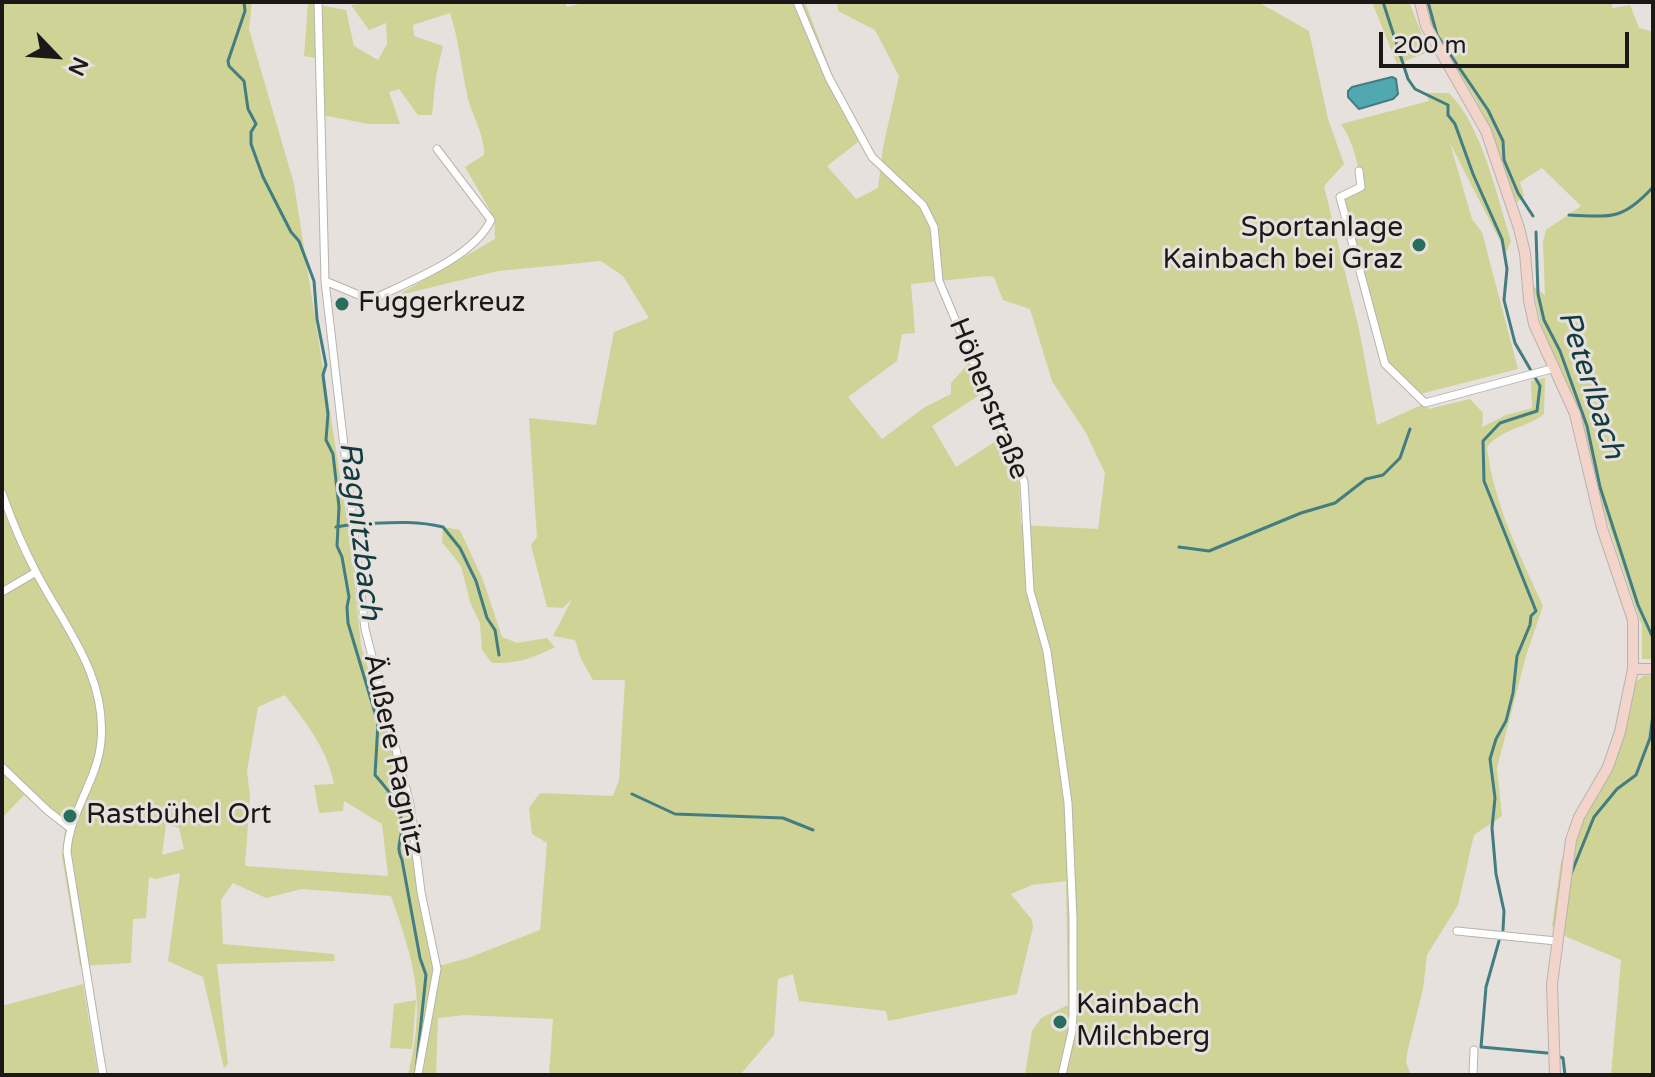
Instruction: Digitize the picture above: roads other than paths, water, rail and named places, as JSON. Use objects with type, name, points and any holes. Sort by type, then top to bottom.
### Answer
[{"type":"main road","points":[[1420,2],[1426,26],[1486,131],[1519,228],[1534,324],[1575,414],[1602,528],[1630,608],[1634,632],[1633,669],[1620,732],[1608,767],[1579,817],[1571,840],[1552,984],[1555,1075]]},
{"type":"main road","points":[[1633,669],[1653,669]]},
{"type":"street","name":"Äußere Ragnitz","points":[[318,2],[325,281],[365,629],[410,804],[421,892],[437,969],[418,1075]]},
{"type":"street","name":"Höhenstraße","points":[[797,2],[829,78],[872,157],[923,205],[934,227],[939,281],[1024,482],[1030,591],[1047,651],[1068,803],[1073,1014],[1062,1075]]},
{"type":"street","points":[[325,281],[371,300],[465,251],[485,234],[491,220],[437,149]]},
{"type":"street","points":[[1359,171],[1361,187],[1340,197],[1385,364],[1425,403],[1555,368]]},
{"type":"street","points":[[2,493],[36,572],[80,646],[90,669],[99,707],[99,754],[70,828],[67,852],[103,1075]]},
{"type":"street","points":[[2,592],[36,572]]},
{"type":"street","points":[[2,767],[70,828]]},
{"type":"street","points":[[1457,931],[1556,941]]},
{"type":"street","points":[[1473,1075],[1474,1050]]},
{"type":"water","points":[[1392,77],[1396,79],[1398,94],[1393,99],[1359,109],[1348,97],[1352,87]]},
{"type":"waterway","name":"Ragnitzbach","points":[[244,2],[245,11],[228,61],[244,81],[248,109],[256,124],[251,132],[251,144],[263,177],[291,232],[299,241],[314,281],[317,319],[326,365],[323,375],[328,414],[326,440],[333,454],[339,507],[337,546],[349,597],[348,623],[378,723],[375,775],[391,795],[401,817],[399,850],[426,975],[416,1071]]},
{"type":"waterway","points":[[1383,2],[1408,79],[1415,89],[1448,105],[1448,115],[1455,124],[1502,239],[1507,269],[1504,300],[1515,343],[1540,386],[1537,411],[1500,423],[1483,441],[1484,481],[1536,611],[1531,616],[1517,656],[1506,721],[1490,759],[1495,798],[1492,828],[1496,874],[1504,911],[1503,930]]},
{"type":"waterway","name":"Peterlbach","points":[[1428,2],[1437,35],[1488,110],[1503,141],[1504,160],[1518,193],[1533,216]]},
{"type":"waterway","points":[[1569,215],[1616,214],[1633,206],[1653,187]]},
{"type":"waterway","name":"Peterlbach","points":[[1536,232],[1538,294],[1544,320],[1560,351],[1587,426],[1600,487],[1638,605],[1653,638]]},
{"type":"waterway","points":[[1179,547],[1209,551],[1301,513],[1335,503],[1366,479],[1383,475],[1400,458],[1410,429]]},
{"type":"waterway","points":[[358,524],[411,523],[443,527],[460,548],[476,581],[487,618],[495,630],[499,655]]},
{"type":"waterway","name":"Ragnitzbach","points":[[336,527],[348,525]]},
{"type":"waterway","points":[[1571,874],[1594,817],[1617,789],[1636,775],[1650,738],[1653,714]]},
{"type":"waterway","points":[[632,794],[675,814],[783,818],[813,830]]},
{"type":"waterway","points":[[1499,941],[1486,987],[1481,1047],[1547,1053]]},
{"type":"waterway","points":[[1560,1057],[1563,1058],[1565,1075]]},
{"type":"place","name":"Sportanlage Kainbach bei Graz","points":[[1419,245]]},
{"type":"place","name":"Fuggerkreuz","points":[[342,304]]},
{"type":"place","name":"Rastbühel Ort","points":[[70,816]]},
{"type":"place","name":"Kainbach Milchberg","points":[[1060,1022]]}]
